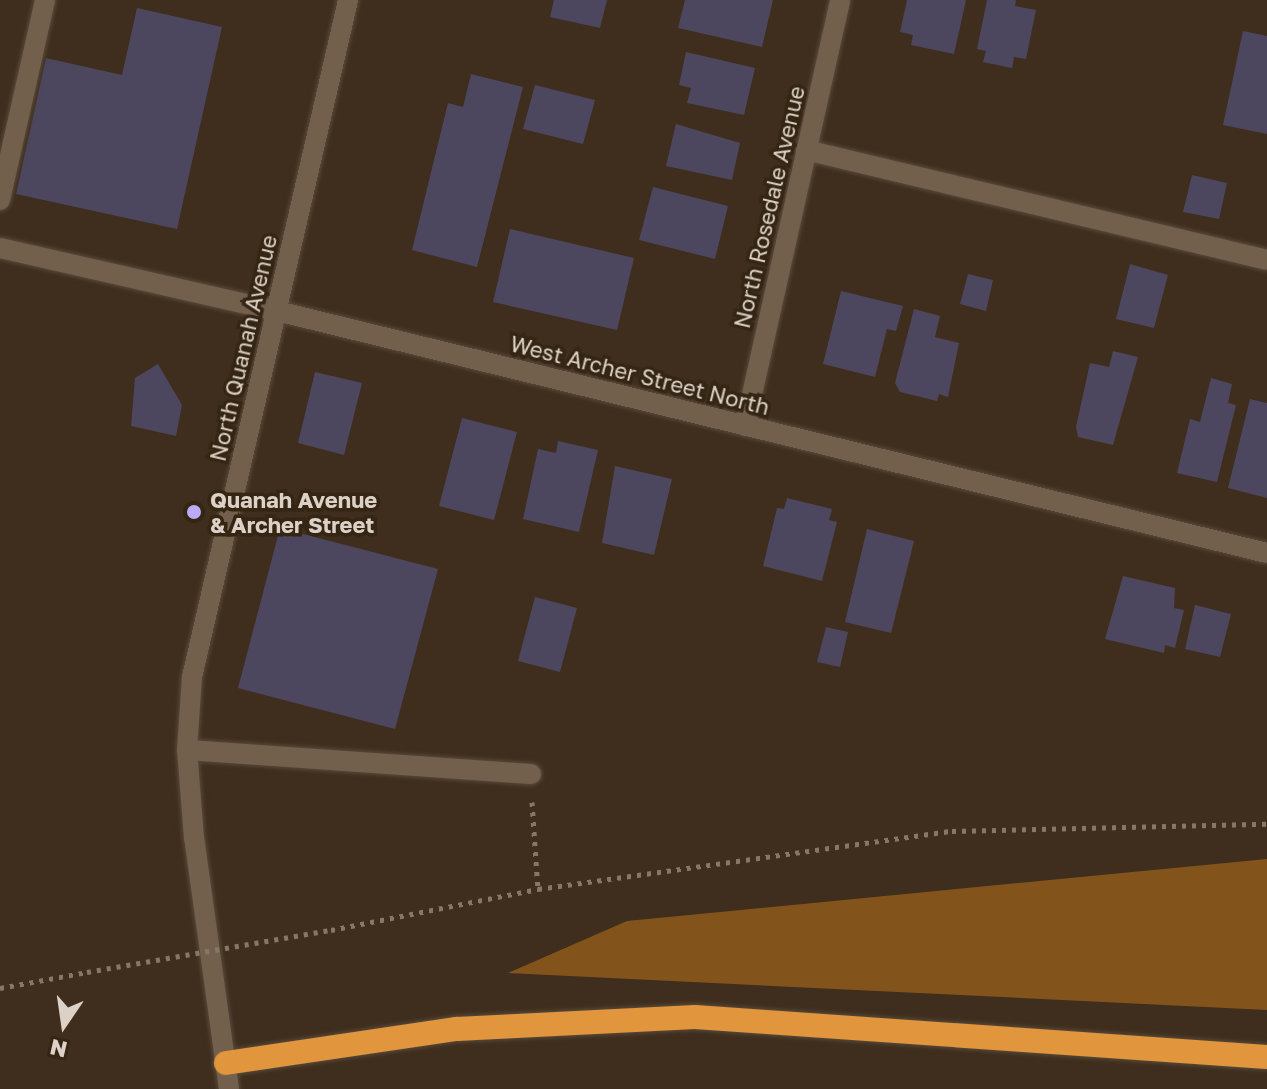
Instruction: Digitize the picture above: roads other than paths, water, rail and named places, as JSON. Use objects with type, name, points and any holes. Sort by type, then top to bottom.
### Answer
[{"type":"highway","points":[[226,1063],[457,1029],[695,1017],[1267,1057]]},
{"type":"street","points":[[0,200],[45,0]]},
{"type":"street","name":"North Quanah Avenue","points":[[229,1089],[187,750],[206,612],[348,0]]},
{"type":"street","name":"North Rosedale Avenue","points":[[745,426],[840,0]]},
{"type":"street","points":[[806,150],[1267,260]]},
{"type":"street","name":"West Archer Street North","points":[[0,248],[277,311],[1267,553]]},
{"type":"street","points":[[187,750],[531,774]]},
{"type":"place","name":"Quanah Avenue & Archer Street","points":[[194,512]]}]
